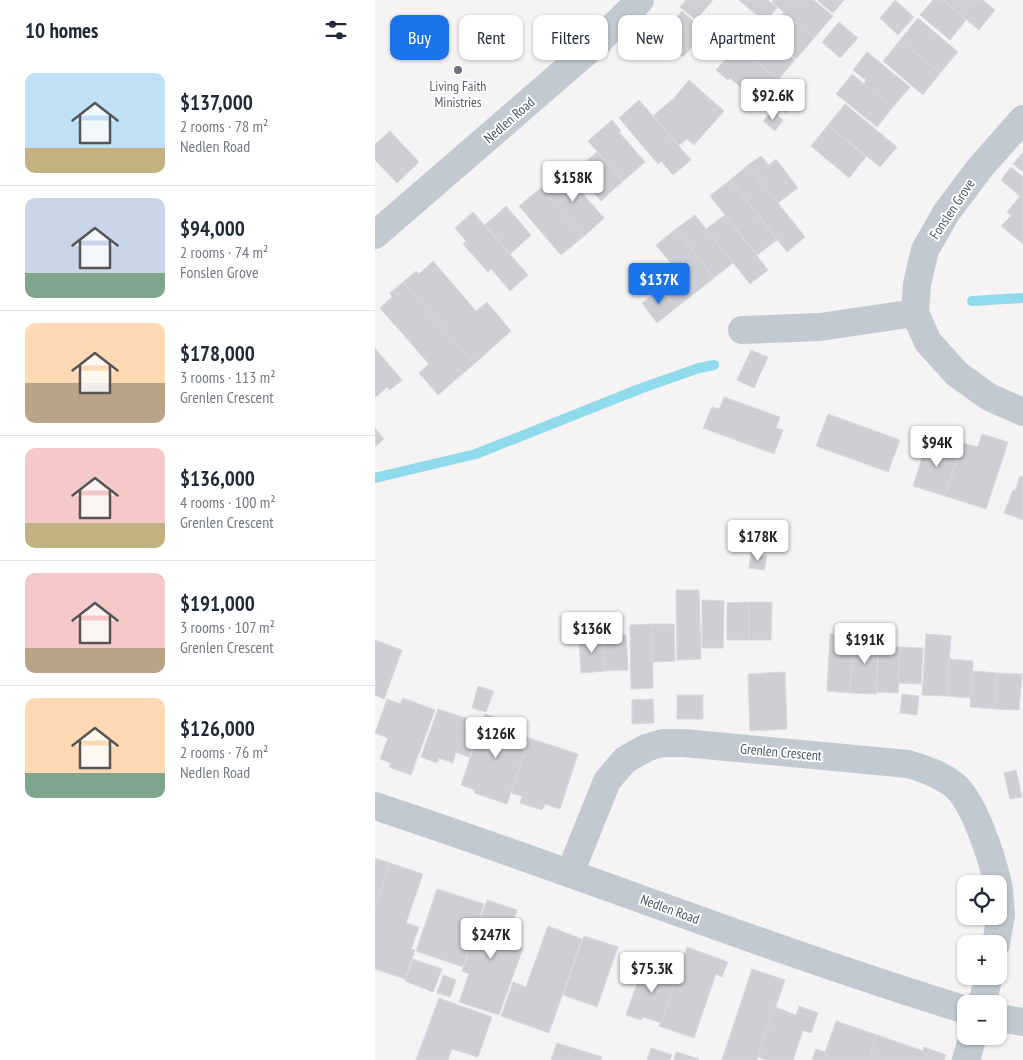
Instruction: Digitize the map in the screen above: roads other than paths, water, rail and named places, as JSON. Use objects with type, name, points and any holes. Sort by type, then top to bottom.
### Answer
[{"type":"street","name":"Nedlen Road","points":[[375,235],[598,42],[640,0]]},
{"type":"street","name":"Fonslen Grove","points":[[1023,119],[979,169],[946,213],[925,250],[917,284],[915,313],[928,342],[957,374],[989,397],[1023,412]]},
{"type":"street","points":[[742,330],[821,327],[915,313]]},
{"type":"street","name":"Grenlen Crescent","points":[[570,873],[607,781],[625,760],[647,748],[662,743],[684,743],[908,764],[933,772],[955,786],[972,810],[996,875]]},
{"type":"street","name":"Nedlen Road","points":[[375,806],[890,986],[957,1007]]},
{"type":"street","points":[[1007,1019],[1023,1022]]},
{"type":"street","points":[[966,1060],[970,1045]]},
{"type":"waterway","points":[[972,301],[1023,298]]},
{"type":"waterway","points":[[375,478],[476,454],[642,388],[699,368],[714,365]]},
{"type":"place","name":"Living Faith Ministries","points":[[458,70]]}]
